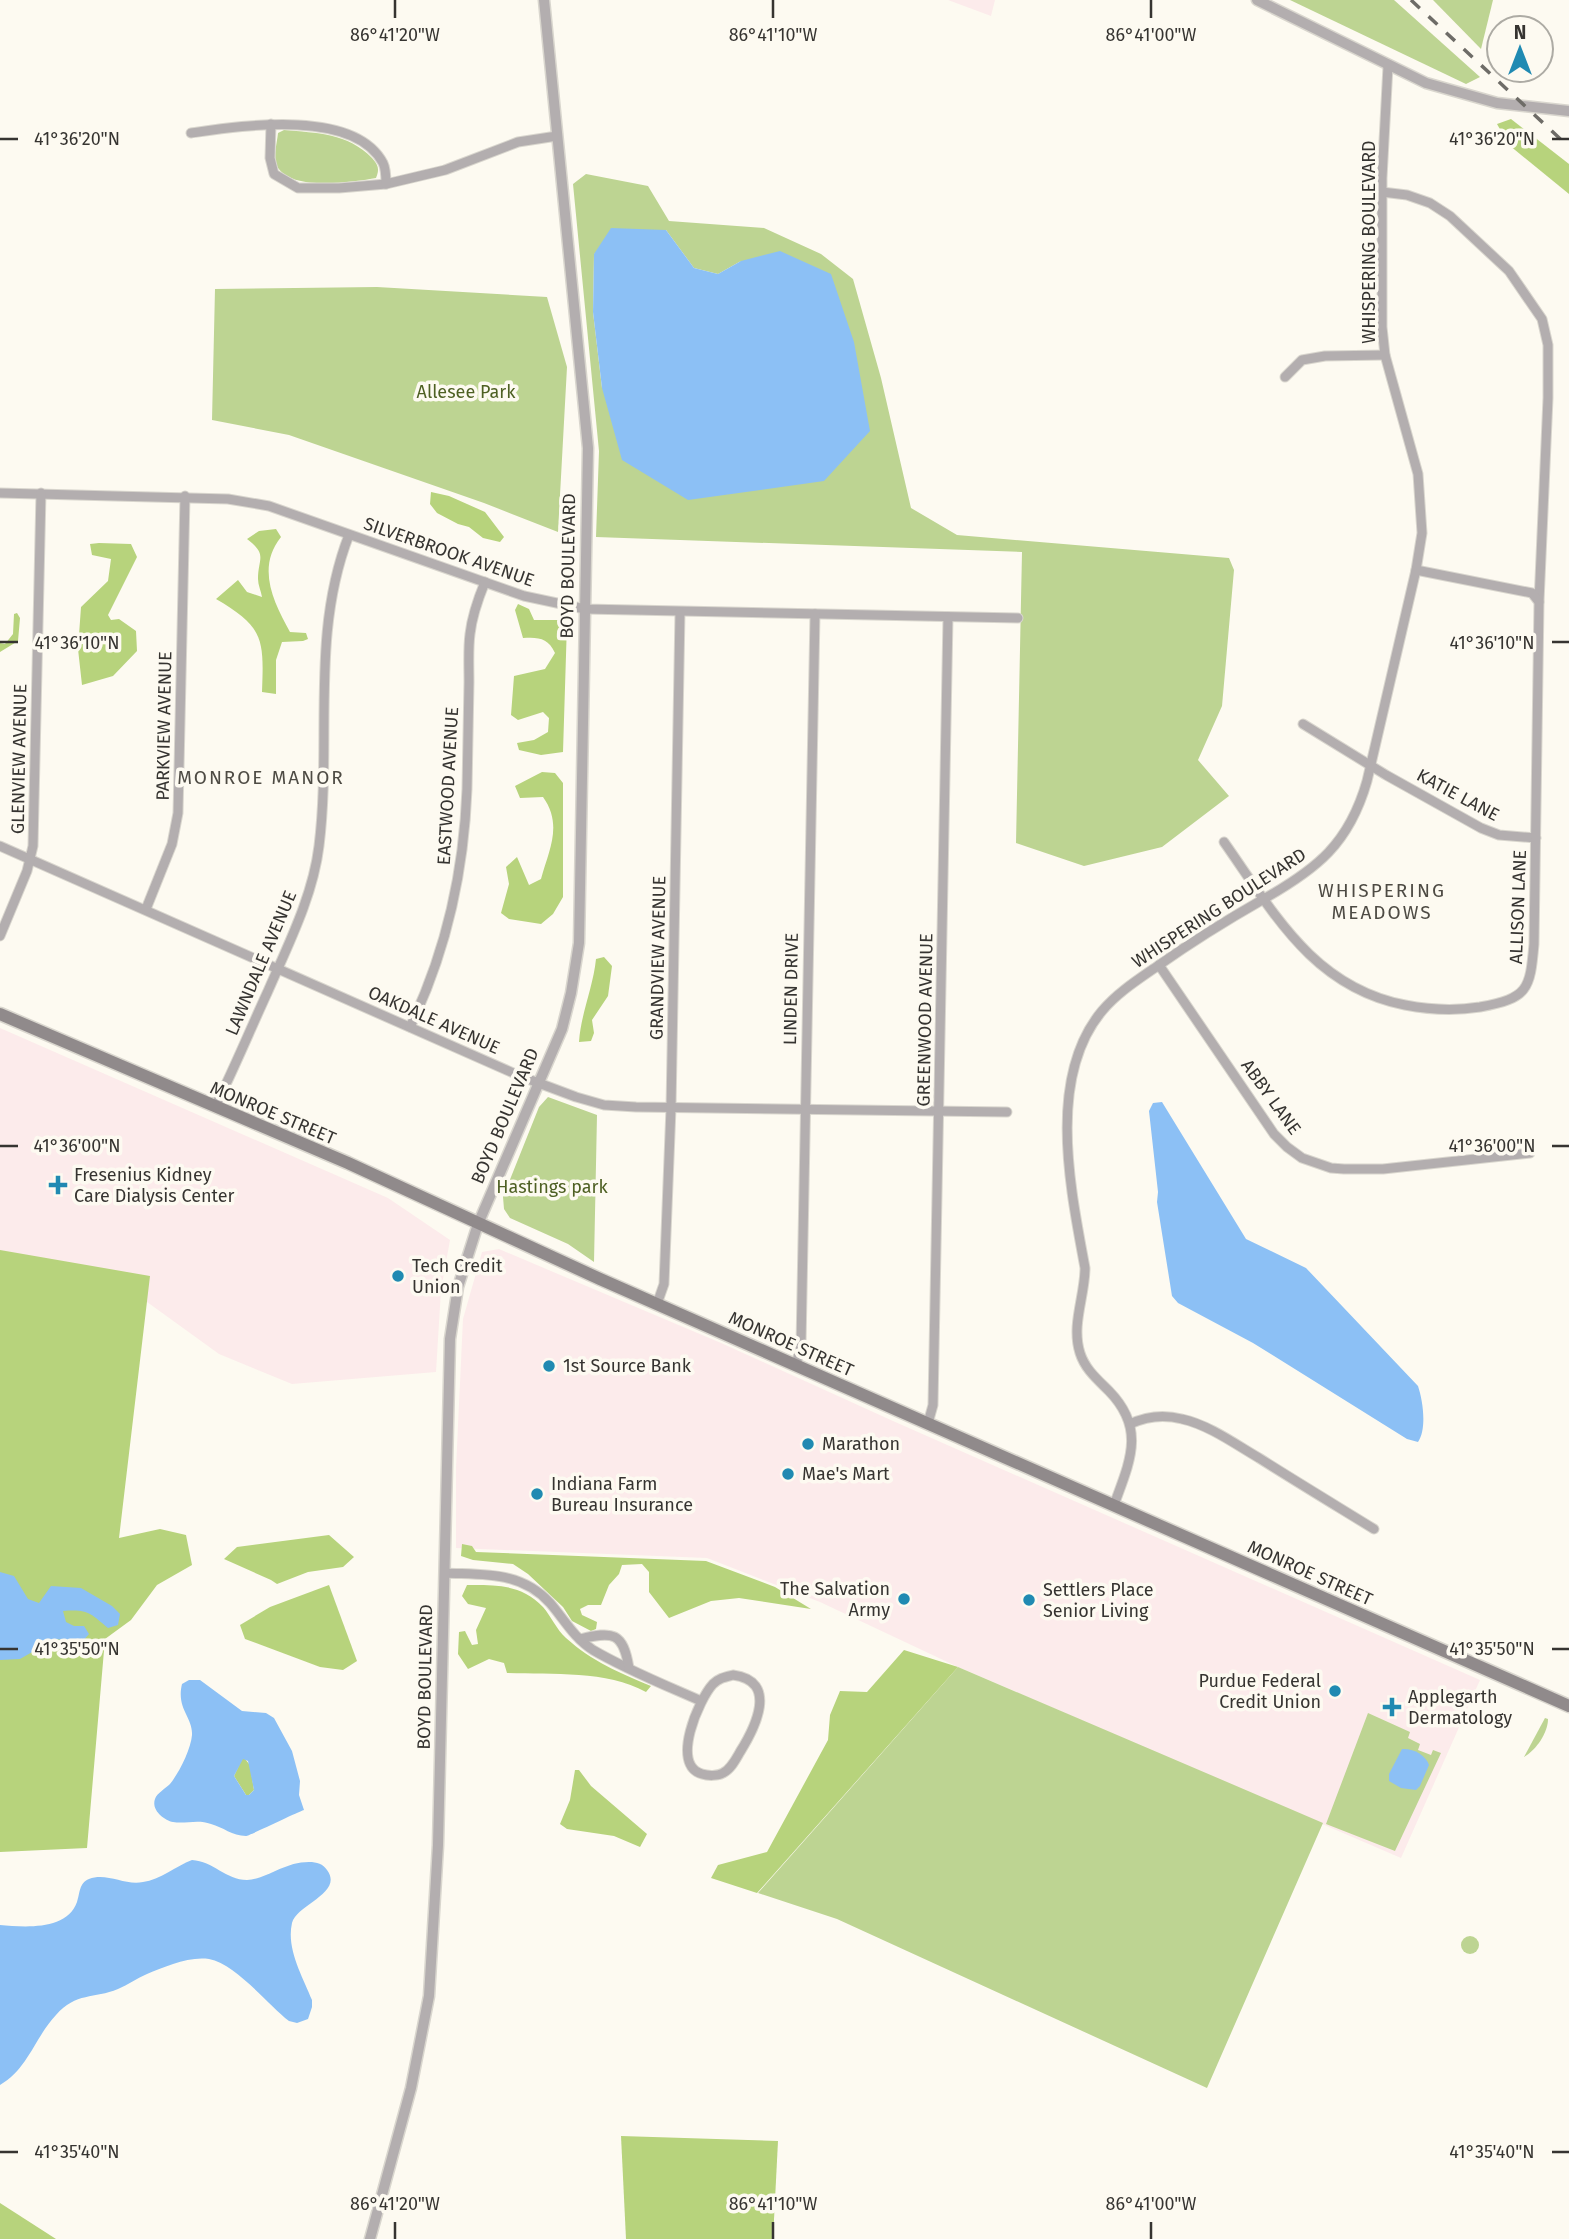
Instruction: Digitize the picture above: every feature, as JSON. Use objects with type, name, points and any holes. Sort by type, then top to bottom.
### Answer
[{"type":"main road","name":"MONROE STREET","points":[[0,1014],[348,1163],[657,1304],[1569,1706]]},
{"type":"street","name":"BOYD BOULEVARD","points":[[370,2239],[411,2088],[429,1996],[437,1885],[450,1339],[458,1287],[478,1224],[562,1028],[579,943],[588,448],[544,0]]},
{"type":"street","points":[[1257,0],[1388,66],[1446,90],[1497,103],[1569,111]]},
{"type":"street","name":"WHISPERING BOULEVARD","points":[[1130,1424],[1128,1415],[1117,1400],[1084,1364],[1076,1338],[1085,1268],[1067,1166],[1068,1097],[1074,1068],[1094,1022],[1120,993],[1202,935],[1300,878],[1331,851],[1351,824],[1359,807],[1388,700],[1416,570],[1422,522],[1418,474],[1385,355],[1381,306],[1382,192],[1388,66]]},
{"type":"street","points":[[191,133],[271,124],[328,129],[361,141],[377,155],[384,165],[386,184]]},
{"type":"street","points":[[271,124],[270,158],[274,174],[298,188],[386,184],[445,170],[519,142],[558,136]]},
{"type":"street","name":"ALLISON LANE","points":[[1224,842],[1286,930],[1312,959],[1325,970],[1372,996],[1399,1004],[1438,1010],[1464,1010],[1491,1005],[1519,995],[1531,979],[1538,770],[1539,602],[1548,345],[1542,319],[1509,271],[1450,216],[1430,203],[1407,195],[1382,192]]},
{"type":"street","points":[[1285,377],[1303,360],[1325,356],[1385,355]]},
{"type":"street","name":"SILVERBROOK AVENUE","points":[[0,493],[184,496],[249,502],[524,596],[585,609],[1018,618]]},
{"type":"street","name":"GLENVIEW AVENUE","points":[[0,936],[30,859],[34,831],[41,493]]},
{"type":"street","name":"PARKVIEW AVENUE","points":[[146,909],[172,844],[178,813],[184,496]]},
{"type":"street","name":"LAWNDALE AVENUE","points":[[215,1107],[306,900],[318,848],[326,628],[339,562],[349,535]]},
{"type":"street","points":[[1416,570],[1532,593],[1539,602]]},
{"type":"street","name":"EASTWOOD AVENUE","points":[[410,1027],[437,960],[458,881],[467,789],[470,633],[476,605],[485,582]]},
{"type":"street","name":"GRANDVIEW AVENUE","points":[[657,1304],[664,1284],[671,1108],[680,612]]},
{"type":"street","name":"LINDEN DRIVE","points":[[796,1365],[801,1345],[815,614]]},
{"type":"street","name":"GREENWOOD AVENUE","points":[[928,1423],[933,1405],[948,617]]},
{"type":"street","name":"KATIE LANE","points":[[1303,724],[1481,828],[1500,835],[1536,838]]},
{"type":"street","name":"OAKDALE AVENUE","points":[[0,846],[410,1027],[576,1097],[604,1105],[1007,1112]]},
{"type":"street","name":"ABBY LANE","points":[[1159,965],[1275,1134],[1302,1158],[1331,1168],[1360,1170],[1531,1153]]},
{"type":"street","points":[[1114,1505],[1126,1474],[1132,1443],[1130,1424],[1147,1416],[1163,1416],[1183,1419],[1226,1439],[1374,1529]]},
{"type":"street","points":[[445,1573],[497,1575],[531,1585],[550,1604],[567,1628],[592,1650],[701,1701]]},
{"type":"street","points":[[580,1639],[609,1634],[618,1638],[626,1649],[629,1668]]},
{"type":"street","points":[[733,1675],[747,1678],[757,1689],[760,1706],[756,1725],[724,1773],[701,1774],[691,1766],[687,1754],[701,1701],[713,1684],[733,1675]]},
{"type":"shaded area","points":[[948,0],[995,0],[991,16]]},
{"type":"shaded area","points":[[0,1028],[388,1198],[450,1240],[441,1290],[436,1372],[292,1384],[219,1354],[118,1281],[0,1261]]},
{"type":"shaded area","points":[[499,1249],[721,1343],[1480,1680],[1401,1858],[958,1667],[820,1602],[707,1558],[456,1548],[456,1468],[463,1319],[482,1252]]},
{"type":"green space","points":[[1290,0],[1394,0],[1480,77],[1466,84]]},
{"type":"green space","points":[[1433,0],[1493,0],[1490,14],[1485,14],[1485,33],[1481,49]]},
{"type":"green space","points":[[1511,119],[1569,164],[1569,194],[1509,145],[1497,124]]},
{"type":"green space","points":[[284,130],[331,136],[353,144],[376,163],[376,178],[323,183],[295,179],[284,174],[277,166],[275,154],[278,133]]},
{"type":"green space","points":[[586,174],[648,186],[669,221],[764,228],[821,254],[853,279],[881,378],[911,508],[957,535],[1229,558],[1234,570],[1222,706],[1198,760],[1229,796],[1162,847],[1084,866],[1016,843],[1022,552],[596,537],[599,451],[573,184]],"holes":[[[666,230],[694,268],[718,274],[741,261],[602,388],[593,312],[594,254]]]},
{"type":"green space","name":"Allesee Park","points":[[377,287],[547,297],[567,367],[558,532],[484,503],[289,435],[212,420],[215,289]]},
{"type":"green space","points":[[431,492],[449,496],[485,512],[504,537],[500,542],[483,538],[469,527],[437,513],[430,504]]},
{"type":"green space","points":[[276,529],[281,537],[270,561],[270,585],[290,632],[306,633],[308,639],[282,642],[276,660],[276,694],[262,692],[262,659],[258,636],[244,618],[216,599],[238,580],[247,592],[262,597],[258,579],[260,553],[247,539],[259,531]]},
{"type":"green space","points":[[90,544],[131,544],[137,557],[108,615],[111,620],[119,619],[136,631],[137,651],[113,676],[82,685],[78,649],[81,607],[108,581],[111,559],[92,555]]},
{"type":"green space","points":[[518,604],[529,609],[534,620],[561,620],[567,623],[563,752],[541,755],[519,750],[517,743],[534,740],[548,732],[549,718],[543,712],[518,720],[511,715],[514,676],[545,669],[555,653],[549,644],[542,640],[523,638],[515,610]]},
{"type":"green space","points":[[17,613],[20,618],[18,641],[0,652],[0,643],[5,644],[13,634],[14,614]]},
{"type":"green space","points":[[542,772],[555,773],[563,783],[563,897],[553,914],[541,924],[509,919],[501,913],[509,884],[506,867],[517,857],[529,885],[541,879],[548,858],[553,828],[549,807],[543,797],[520,798],[515,786]]},
{"type":"green space","points":[[604,957],[612,966],[608,996],[592,1020],[594,1033],[591,1041],[579,1042],[596,959]]},
{"type":"green space","name":"Hastings park","points":[[548,1097],[597,1115],[594,1262],[568,1244],[510,1218],[504,1209],[503,1197],[539,1107]]},
{"type":"green space","points":[[0,1250],[150,1276],[119,1538],[160,1529],[186,1535],[192,1565],[157,1585],[131,1620],[105,1639],[87,1848],[0,1852]]},
{"type":"green space","points":[[329,1535],[354,1557],[343,1567],[308,1572],[277,1584],[224,1559],[237,1547]]},
{"type":"green space","points":[[462,1544],[472,1546],[476,1552],[706,1561],[775,1587],[811,1609],[739,1598],[711,1601],[669,1618],[649,1592],[649,1572],[642,1564],[622,1565],[619,1574],[609,1585],[601,1605],[588,1605],[580,1609],[582,1615],[597,1622],[596,1629],[591,1631],[572,1621],[563,1607],[528,1574],[513,1564],[473,1560],[461,1556]]},
{"type":"green space","points":[[329,1585],[357,1661],[343,1670],[320,1667],[245,1639],[240,1625],[270,1607]]},
{"type":"green space","points":[[467,1585],[508,1587],[526,1594],[543,1607],[562,1634],[586,1654],[651,1686],[646,1692],[614,1680],[596,1677],[507,1673],[504,1663],[489,1659],[468,1669],[458,1654],[459,1632],[465,1631],[472,1645],[478,1644],[476,1630],[486,1608],[468,1604],[462,1596]]},
{"type":"green space","points":[[904,1650],[958,1667],[757,1893],[711,1878],[718,1865],[767,1852],[828,1740],[830,1715],[840,1691],[867,1692]]},
{"type":"green space","points":[[958,1667],[1323,1823],[1207,2088],[837,1919],[758,1893]]},
{"type":"green space","points":[[1368,1713],[1410,1732],[1408,1738],[1420,1744],[1418,1750],[1431,1755],[1433,1750],[1441,1753],[1395,1851],[1326,1824]]},
{"type":"green space","points":[[1545,1718],[1548,1719],[1544,1735],[1537,1746],[1524,1757]]},
{"type":"green space","points":[[242,1759],[250,1765],[254,1790],[249,1795],[246,1795],[234,1776]]},
{"type":"green space","points":[[575,1770],[579,1770],[591,1786],[647,1834],[640,1847],[614,1836],[567,1829],[560,1824],[570,1800]]},
{"type":"green space","points":[[1466,1936],[1474,1936],[1479,1945],[1477,1952],[1466,1954],[1461,1949],[1461,1941]]},
{"type":"green space","points":[[621,2136],[778,2141],[773,2239],[626,2239]]},
{"type":"green space","points":[[0,2203],[56,2239],[0,2239]]},
{"type":"water","points":[[611,228],[666,230],[694,268],[718,274],[741,261],[780,251],[831,274],[854,342],[870,431],[824,481],[688,500],[622,460],[602,388],[593,312],[594,254]]},
{"type":"water","points":[[1162,1102],[1246,1239],[1306,1268],[1418,1386],[1423,1407],[1423,1423],[1418,1442],[1407,1439],[1253,1343],[1178,1303],[1172,1296],[1157,1202],[1149,1111],[1153,1103]]},
{"type":"water","points":[[0,1572],[14,1576],[28,1599],[39,1603],[51,1586],[81,1588],[112,1606],[120,1614],[118,1625],[108,1628],[88,1613],[63,1611],[66,1622],[74,1626],[84,1626],[89,1634],[82,1642],[55,1639],[20,1659],[0,1660]]},
{"type":"water","points":[[189,1680],[200,1680],[242,1711],[266,1713],[274,1718],[292,1751],[304,1810],[246,1836],[236,1835],[206,1823],[173,1822],[159,1814],[155,1799],[177,1774],[191,1741],[192,1729],[181,1700],[182,1684]],"holes":[[[243,1759],[248,1761],[254,1790],[246,1795],[234,1776]]]},
{"type":"water","points":[[1402,1749],[1418,1753],[1429,1765],[1416,1790],[1401,1788],[1389,1781],[1389,1774]]},
{"type":"water","points":[[192,1860],[200,1861],[232,1877],[247,1880],[300,1863],[317,1863],[327,1870],[331,1878],[325,1892],[302,1910],[292,1923],[293,1953],[312,2000],[308,2019],[297,2023],[289,2021],[240,1976],[219,1962],[201,1958],[185,1961],[147,1974],[118,1989],[78,1999],[63,2008],[18,2070],[0,2085],[0,1925],[32,1926],[55,1923],[72,1911],[82,1886],[89,1879],[103,1877],[143,1882],[156,1879]]},
{"type":"railway","points":[[1411,0],[1569,147]]},
{"type":"place","name":"Fresenius Kidney Care Dialysis Center","points":[[58,1185]]},
{"type":"place","name":"Tech Credit Union","points":[[398,1276]]},
{"type":"place","name":"1st Source Bank","points":[[549,1366]]},
{"type":"place","name":"Marathon","points":[[808,1444]]},
{"type":"place","name":"Mae's Mart","points":[[788,1474]]},
{"type":"place","name":"Indiana Farm Bureau Insurance","points":[[537,1494]]},
{"type":"place","name":"The Salvation Army","points":[[904,1599]]},
{"type":"place","name":"Settlers Place Senior Living","points":[[1029,1600]]},
{"type":"place","name":"Purdue Federal Credit Union","points":[[1335,1691]]},
{"type":"place","name":"Applegarth Dermatology","points":[[1392,1707]]},
{"type":"district","name":"MONROE MANOR","points":[[261,777]]},
{"type":"district","name":"WHISPERING MEADOWS","points":[[1382,901]]}]
